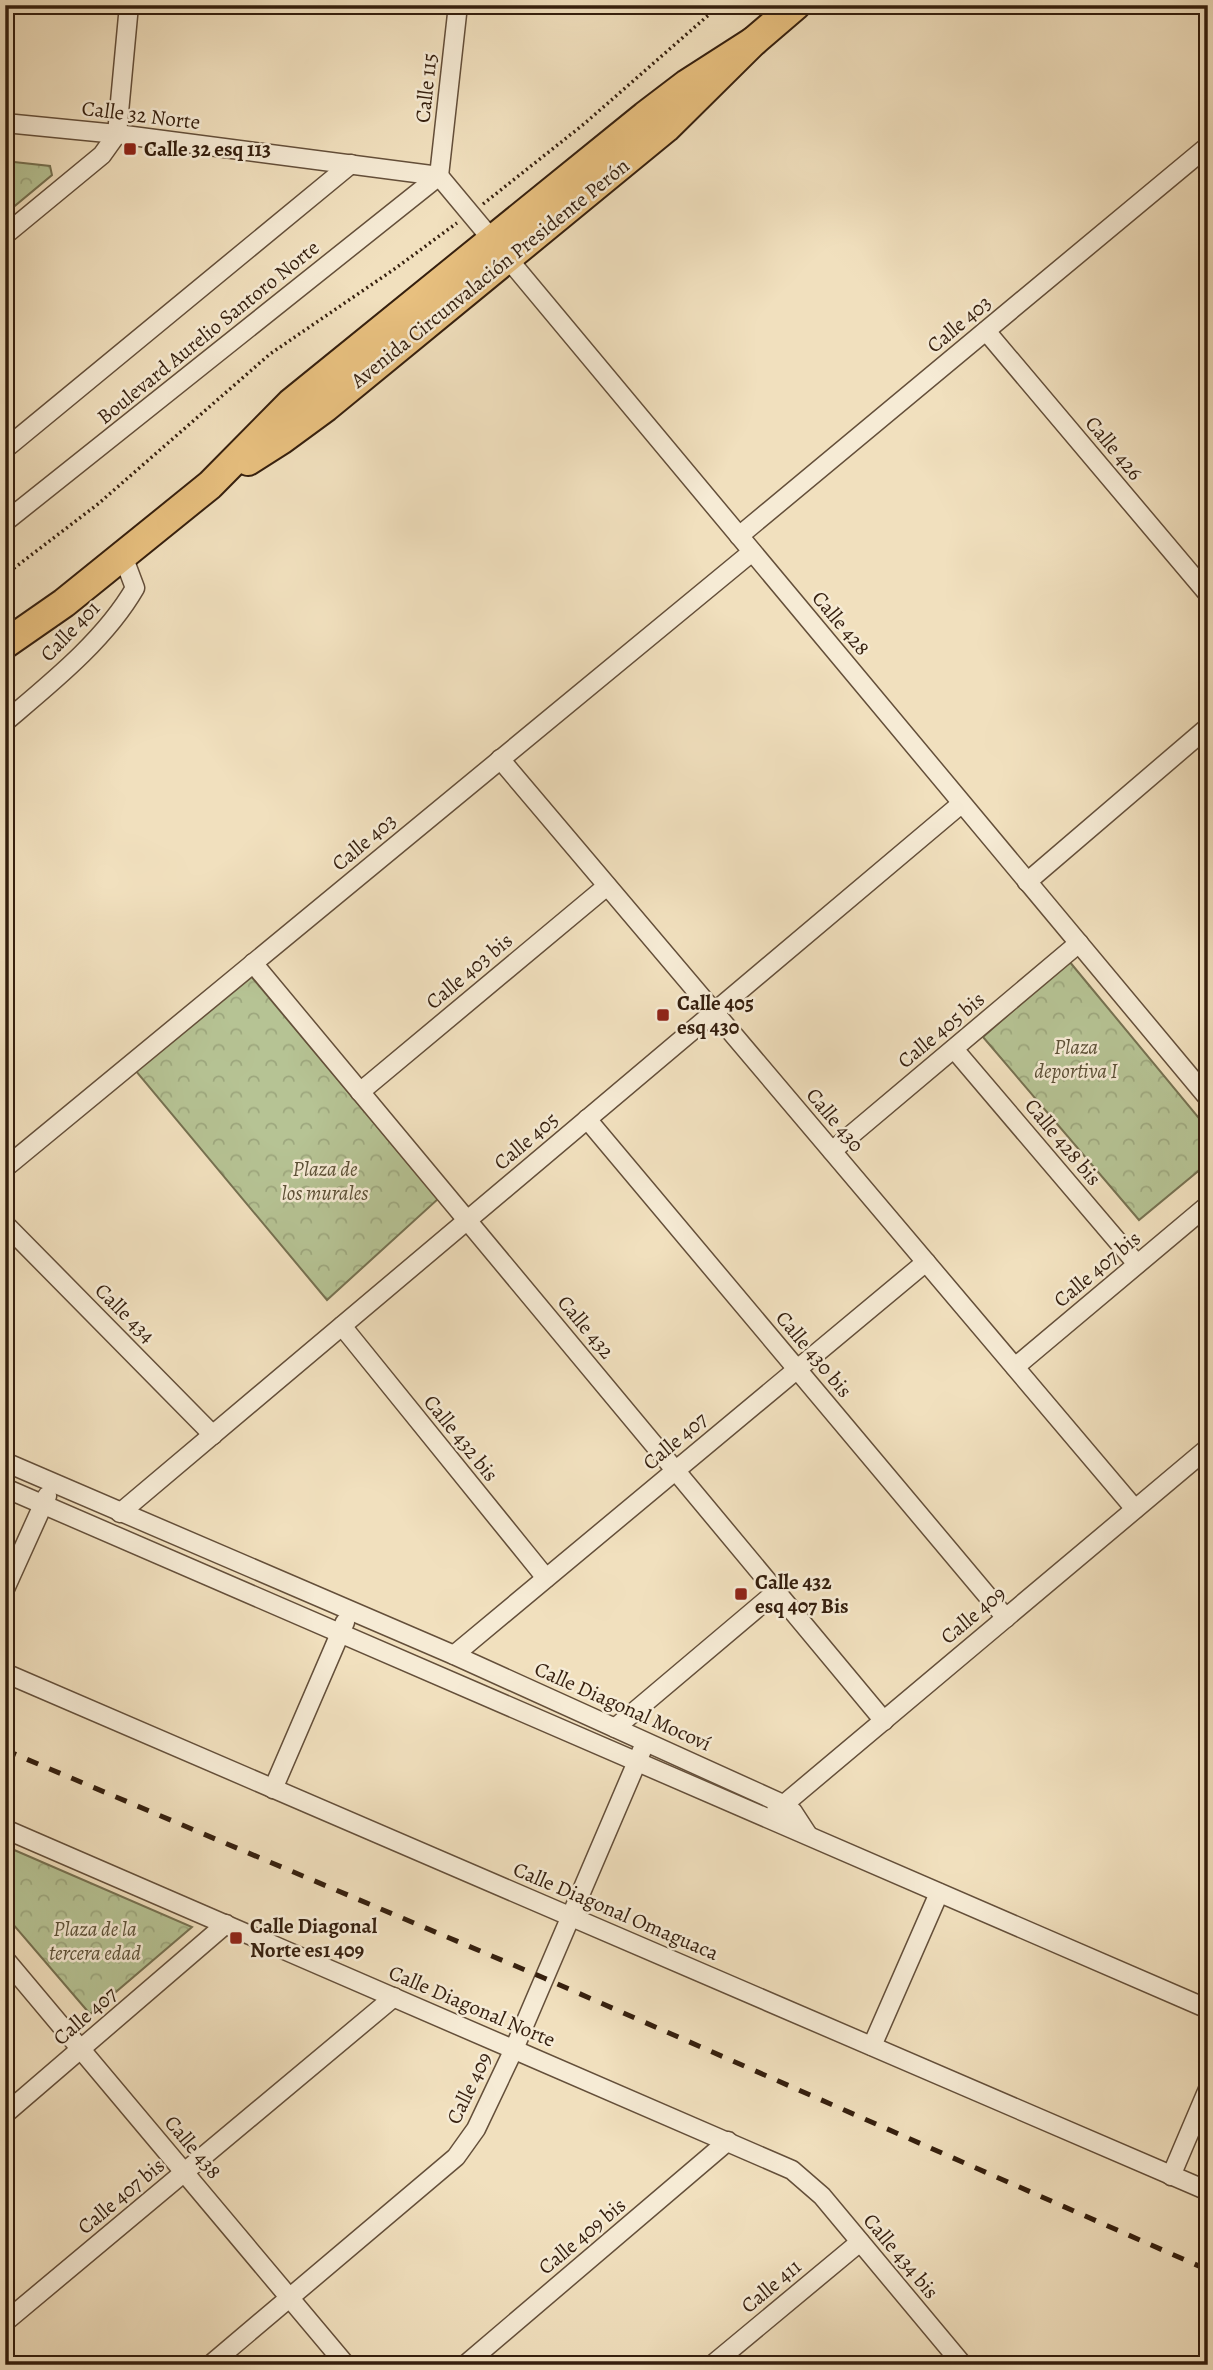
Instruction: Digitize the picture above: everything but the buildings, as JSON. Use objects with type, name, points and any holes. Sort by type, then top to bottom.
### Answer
[{"type":"main road","name":"Avenida Circunvalación Presidente Perón","points":[[5,644],[64,603],[210,485],[292,403],[499,249],[668,98],[754,41],[796,5]]},
{"type":"street","points":[[5,234],[102,155],[117,134],[129,5]]},
{"type":"street","name":"Calle 115","points":[[439,176],[458,5]]},
{"type":"street","name":"Calle 32 Norte","points":[[5,123],[117,134],[439,176]]},
{"type":"street","name":"Calle 403","points":[[738,536],[1208,146]]},
{"type":"street","name":"Boulevard Aurelio Santoro Norte","points":[[5,449],[351,164]]},
{"type":"street","name":"Calle 428","points":[[439,176],[1208,1098]]},
{"type":"street","name":"Boulevard Aurelio Santoro Norte","points":[[5,522],[439,176]]},
{"type":"street","name":"Calle 426","points":[[986,331],[1208,594]]},
{"type":"street","name":"Calle 403","points":[[5,1168],[752,552]]},
{"type":"street","name":"Calle 401","points":[[5,722],[54,681],[121,611],[135,588],[123,555]]},
{"type":"street","points":[[1027,882],[1208,727]]},
{"type":"street","name":"Calle 430","points":[[500,759],[1135,1509]]},
{"type":"street","name":"Calle 405","points":[[121,1513],[961,804]]},
{"type":"street","name":"Calle 403 bis","points":[[360,1092],[607,886]]},
{"type":"street","name":"Calle 405 bis","points":[[832,1152],[1079,943]]},
{"type":"street","name":"Calle 432","points":[[253,963],[884,1721]]},
{"type":"street","name":"Calle 428 bis","points":[[954,1049],[1137,1264]]},
{"type":"street","name":"Calle 430 bis","points":[[587,1119],[1006,1618]]},
{"type":"street","name":"Calle 407 bis","points":[[1015,1367],[1208,1205]]},
{"type":"street","name":"Calle 434","points":[[5,1224],[213,1435]]},
{"type":"street","name":"Calle 407","points":[[454,1655],[926,1262]]},
{"type":"street","name":"Calle 432 bis","points":[[342,1326],[546,1578]]},
{"type":"street","name":"Calle 409","points":[[768,1818],[1208,1448]]},
{"type":"street","name":"Calle Diagonal Mocoví","points":[[5,1462],[454,1655],[785,1805],[808,1835]]},
{"type":"street","points":[[5,1589],[52,1483]]},
{"type":"street","name":"Calle Diagonal Mocoví","points":[[5,1488],[1208,2009]]},
{"type":"street","points":[[615,1728],[776,1592]]},
{"type":"street","points":[[273,1789],[350,1611]]},
{"type":"street","name":"Calle Diagonal Omaguaca","points":[[5,1674],[1208,2191]]},
{"type":"street","name":"Calle 409","points":[[210,2365],[456,2157],[476,2129],[514,2049],[645,1742]]},
{"type":"street","name":"Calle Diagonal Norte","points":[[5,1829],[781,2164],[803,2178]]},
{"type":"street","points":[[872,2046],[939,1893]]},
{"type":"street","name":"Calle 407","points":[[5,2114],[226,1924]]},
{"type":"street","name":"Calle 438","points":[[5,1959],[346,2365]]},
{"type":"street","name":"Calle 407 bis","points":[[5,2322],[394,1997]]},
{"type":"street","points":[[1171,2176],[1208,2089]]},
{"type":"street","name":"Calle 409 bis","points":[[465,2365],[728,2141]]},
{"type":"street","name":"Calle 434 bis","points":[[803,2178],[963,2365]]},
{"type":"street","name":"Calle 411","points":[[712,2365],[860,2242]]},
{"type":"path","points":[[5,575],[98,504],[270,354],[470,214],[584,124],[720,5]]},
{"type":"green space","points":[[5,161],[50,166],[52,175],[5,214]]},
{"type":"green space","name":"Plaza deportiva I","points":[[1069,961],[1208,1129],[1208,1163],[1139,1220],[983,1037]]},
{"type":"green space","name":"Plaza de los murales","points":[[250,975],[438,1199],[327,1300],[135,1070]]},
{"type":"green space","name":"Plaza de la tercera edad","points":[[5,1846],[192,1927],[90,2014],[5,1915]]},
{"type":"railway","points":[[5,1750],[544,1978],[1208,2270]]},
{"type":"place","name":"Calle 32 esq 113","points":[[130,149]]},
{"type":"place","name":"Calle 405 esq 430","points":[[663,1015]]},
{"type":"place","name":"Calle 432 esq 407 Bis","points":[[741,1594]]},
{"type":"place","name":"Calle Diagonal Norte es1 409","points":[[236,1938]]}]
